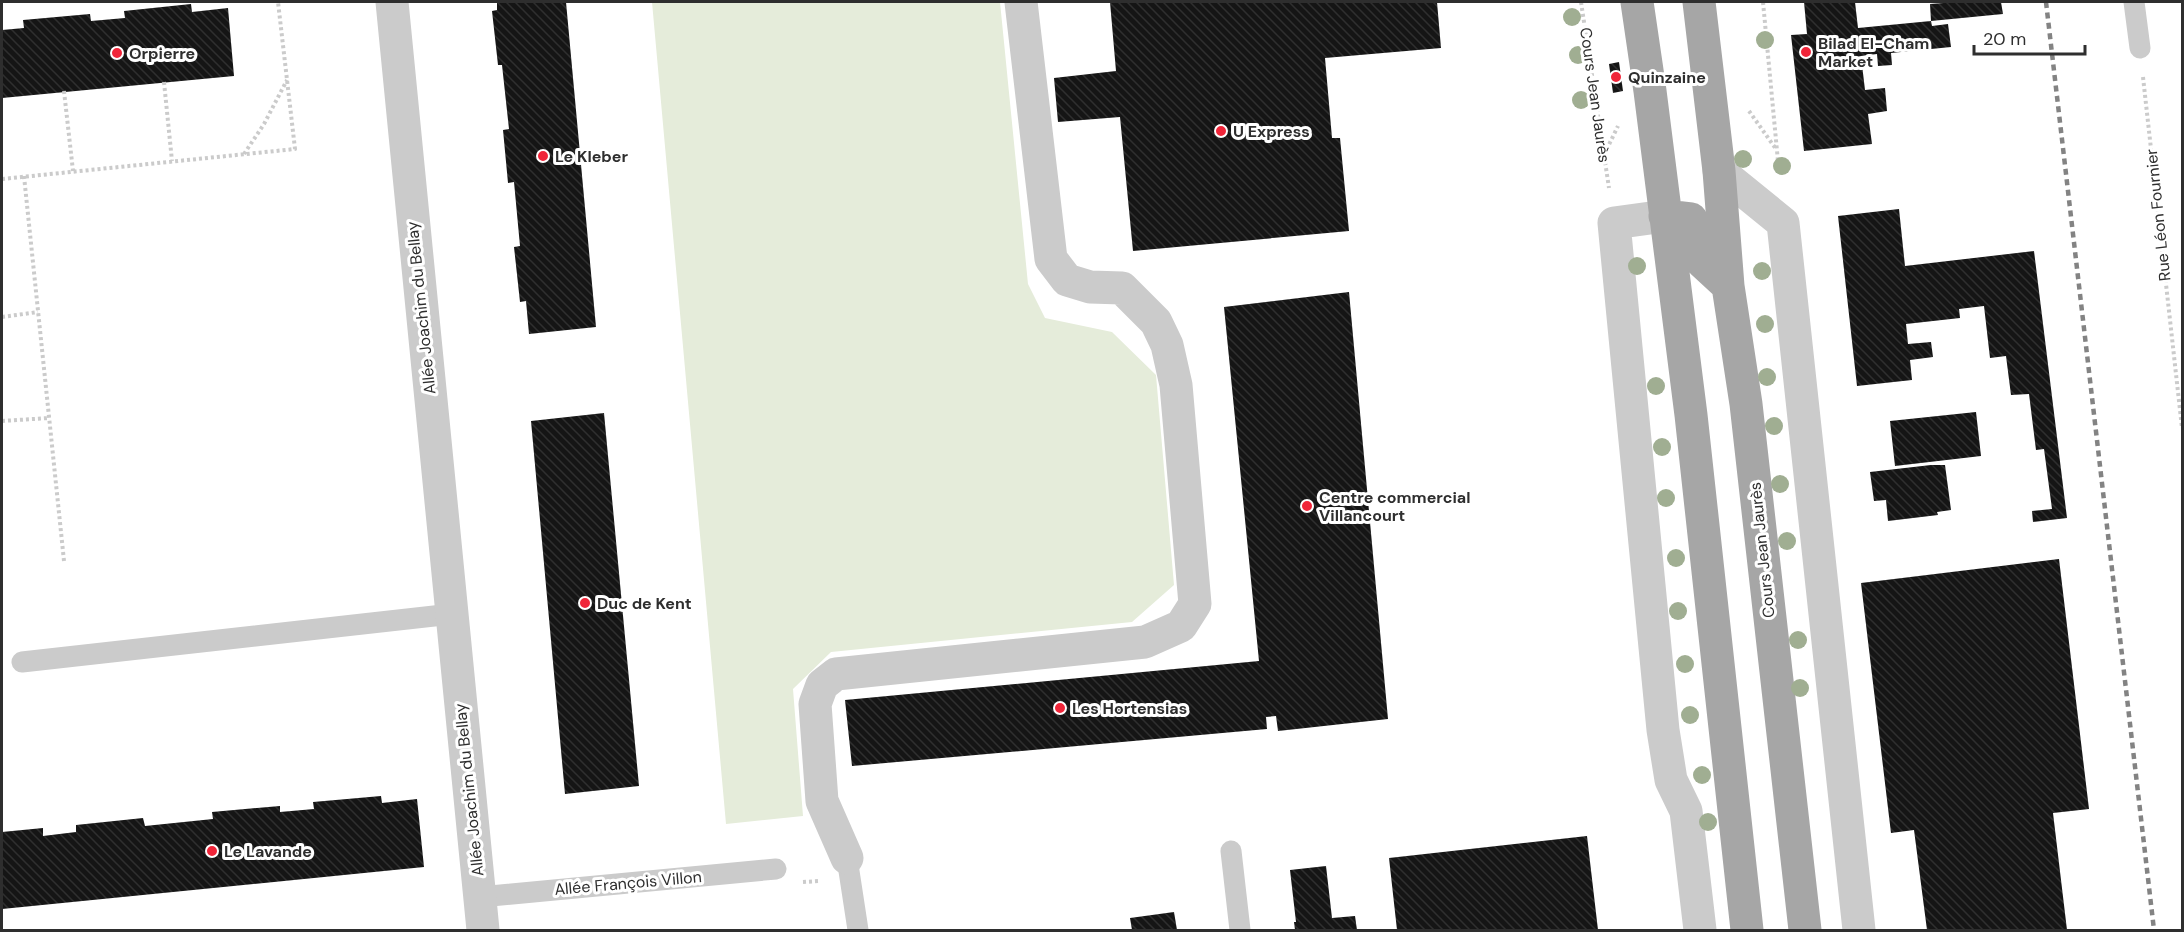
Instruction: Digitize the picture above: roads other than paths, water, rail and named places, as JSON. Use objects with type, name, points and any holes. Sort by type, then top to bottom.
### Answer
[{"type":"main road","points":[[1637,2],[1692,427],[1747,930]]},
{"type":"main road","name":"Cours Jean Jaurès","points":[[1699,2],[1719,171],[1728,285],[1746,404],[1805,930]]},
{"type":"main road","points":[[1665,216],[1691,219],[1702,262],[1728,285]]},
{"type":"street","name":"Allée Joachim du Bellay","points":[[392,2],[483,930]]},
{"type":"street","points":[[847,858],[822,801],[815,704],[822,685],[836,674],[1145,642],[1181,626],[1195,604],[1176,385],[1167,345],[1156,322],[1122,288],[1090,287],[1067,280],[1051,259],[1021,2]]},
{"type":"street","points":[[1719,171],[1783,223],[1859,930]]},
{"type":"street","points":[[1665,216],[1614,223],[1663,730],[1671,780],[1686,811],[1700,930]]},
{"type":"lane","points":[[2134,2],[2140,48]]},
{"type":"lane","points":[[22,662],[452,614]]},
{"type":"lane","points":[[1231,851],[1240,930]]},
{"type":"lane","points":[[847,858],[858,930]]},
{"type":"lane","name":"Allée François Villon","points":[[480,897],[776,869]]},
{"type":"railway","points":[[2046,2],[2154,930]]},
{"type":"place","name":"Bilad El-Cham Market","points":[[1806,52]]},
{"type":"place","name":"Orpierre","points":[[117,53]]},
{"type":"place","name":"Quinzaine","points":[[1616,77]]},
{"type":"place","name":"U Express","points":[[1221,131]]},
{"type":"place","name":"Le Kleber","points":[[543,156]]},
{"type":"place","name":"Centre commercial Villancourt","points":[[1307,506]]},
{"type":"place","name":"Duc de Kent","points":[[585,603]]},
{"type":"place","name":"Les Hortensias","points":[[1060,708]]},
{"type":"place","name":"Le Lavande","points":[[212,851]]}]
